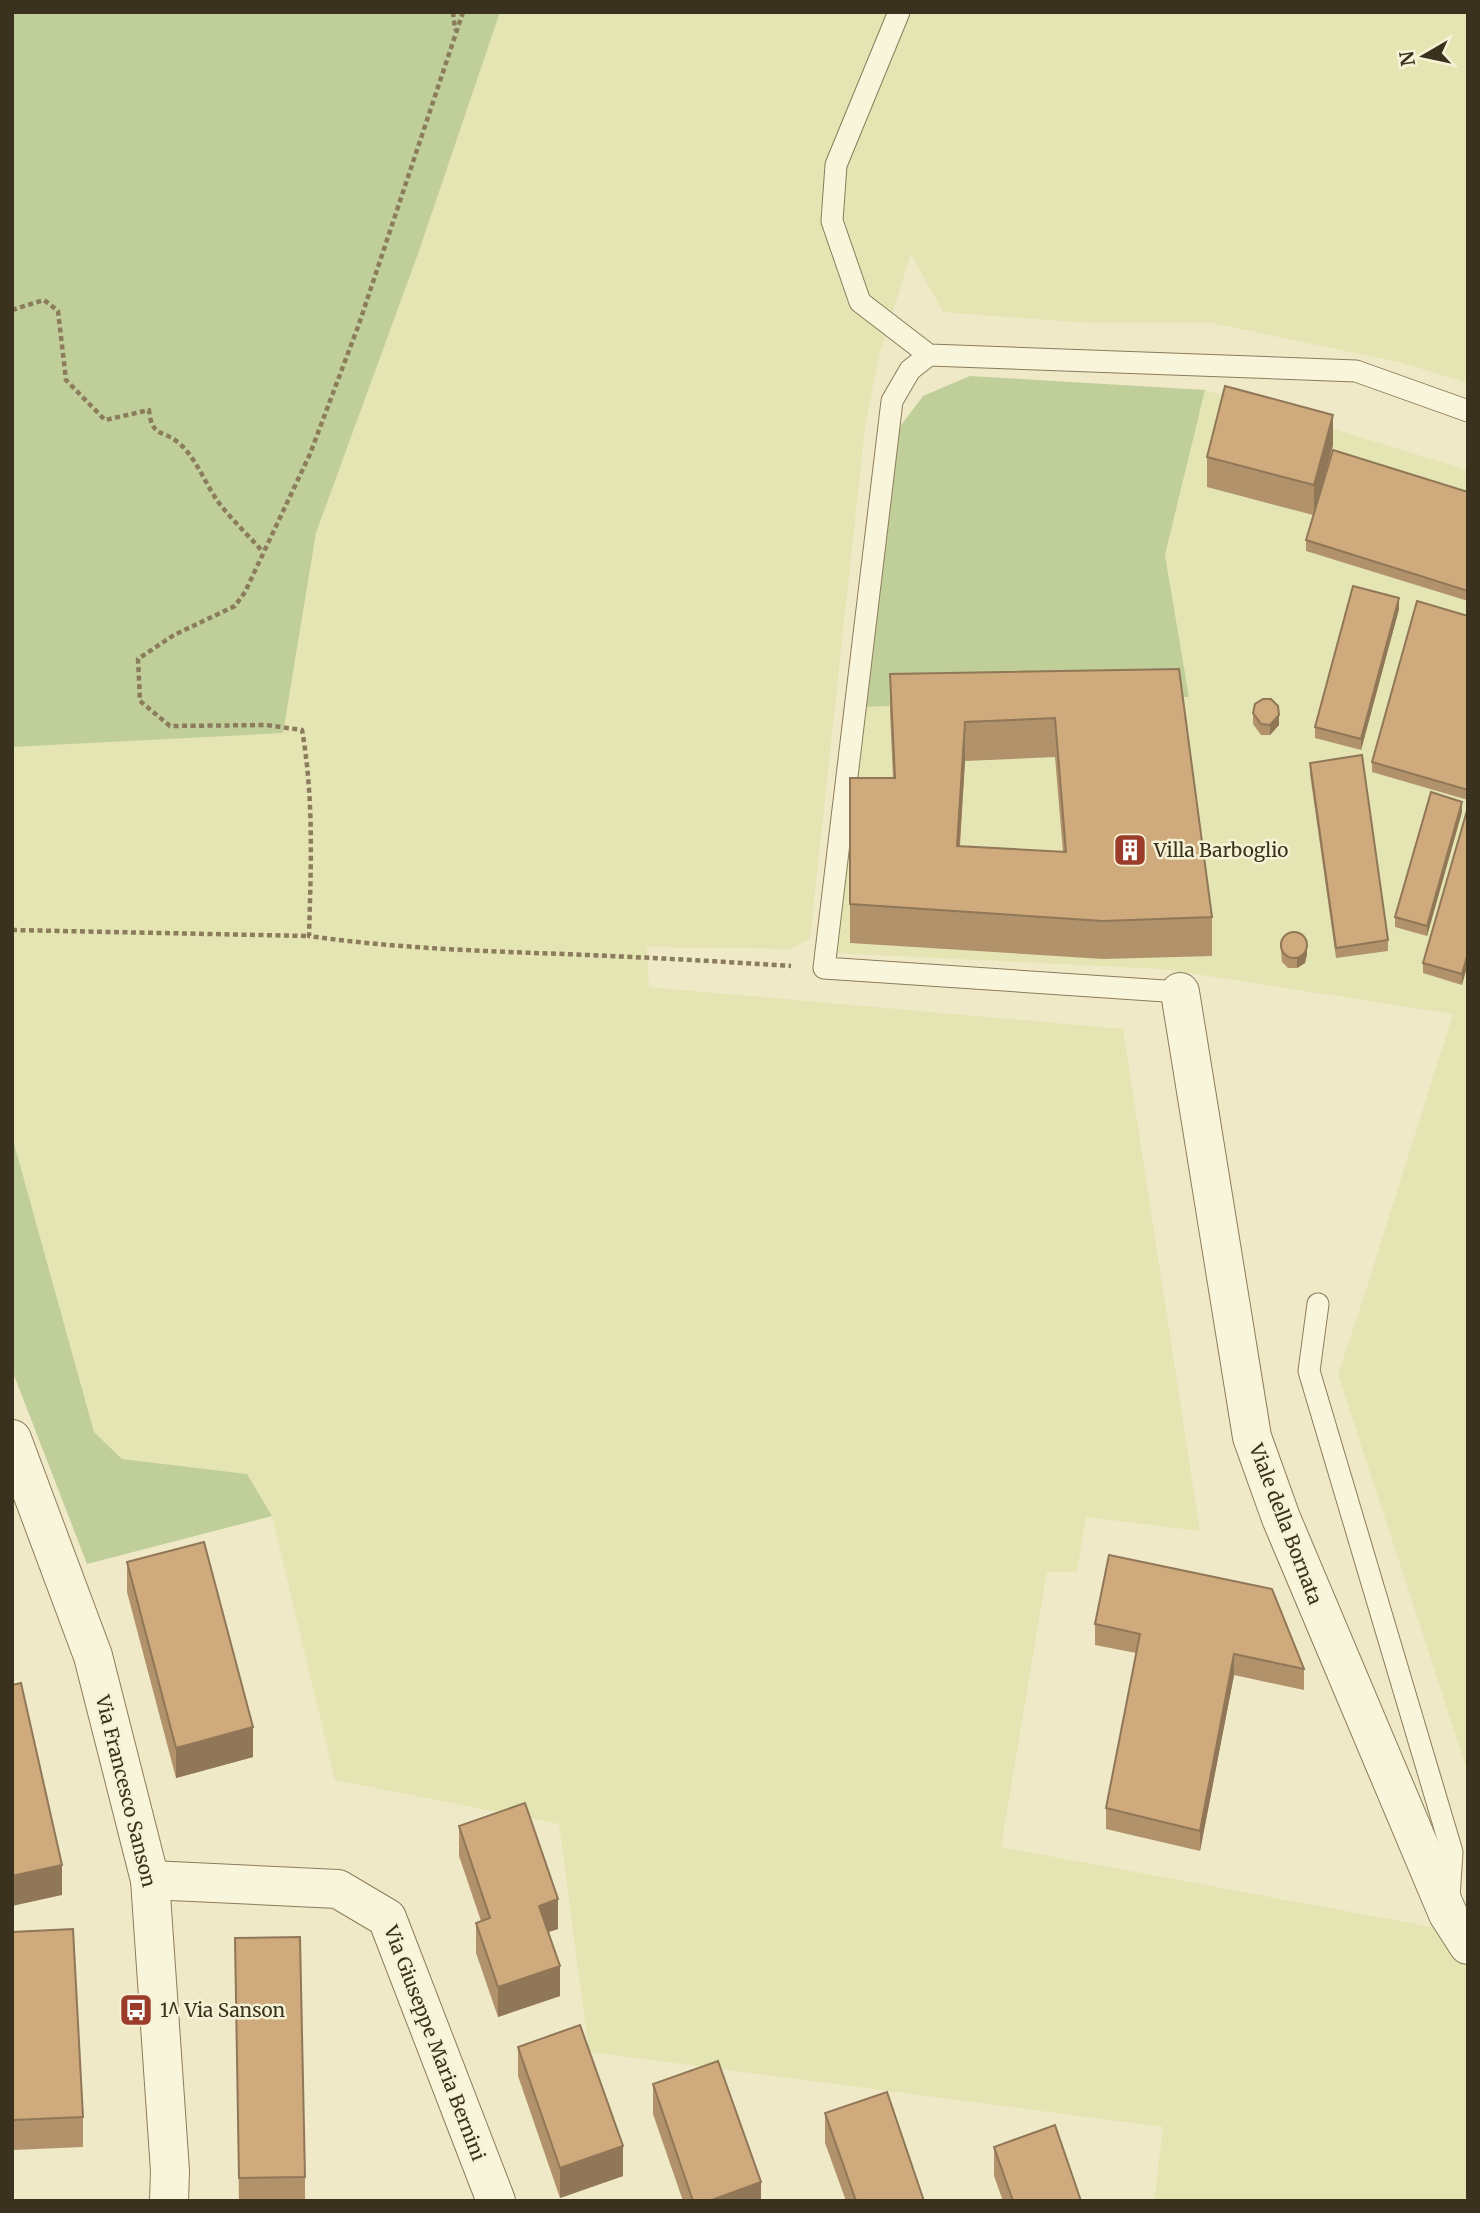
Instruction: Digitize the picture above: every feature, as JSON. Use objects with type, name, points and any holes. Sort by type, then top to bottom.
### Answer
[{"type":"street","name":"Viale della Bornata","points":[[1180,992],[1252,1437],[1281,1518],[1458,1930]]},
{"type":"street","name":"Via Francesco Sanson","points":[[12,1439],[93,1656],[150,1881],[170,2171],[169,2201]]},
{"type":"street","name":"Via Giuseppe Maria Bernini","points":[[150,1881],[338,1889],[387,1918],[496,2201]]},
{"type":"lane","points":[[899,12],[836,165],[832,221],[860,302],[929,355],[1356,370],[1468,411]]},
{"type":"lane","points":[[929,355],[910,370],[892,401],[824,968],[1180,992]]},
{"type":"lane","points":[[1318,1304],[1309,1371],[1452,1852],[1458,1930]]},
{"type":"path","points":[[453,12],[456,31]]},
{"type":"path","points":[[309,936],[312,848],[307,759],[302,730],[267,725],[170,726],[140,701],[138,659],[174,635],[235,606],[245,592],[310,454],[359,324],[463,12]]},
{"type":"path","points":[[12,310],[44,300],[58,312],[66,380],[105,420],[149,410],[155,432],[179,443],[198,467],[219,503],[263,552]]},
{"type":"path","points":[[12,930],[309,936],[484,951],[678,958],[824,968]]},
{"type":"green space","points":[[12,12],[500,12],[419,251],[316,533],[283,733],[12,747]]},
{"type":"green space","points":[[500,12],[1468,12],[1468,383],[1398,362],[1212,323],[1088,323],[943,312],[911,254],[879,355],[865,428],[810,939],[790,949],[647,947],[649,987],[1123,1029],[1200,1531],[1086,1517],[1077,1572],[1047,1572],[1001,1847],[1443,1929],[1468,1969],[1468,2201],[1154,2201],[1163,2127],[589,2052],[559,1824],[335,1780],[272,1516],[247,1474],[122,1459],[94,1432],[12,1136],[12,747],[283,732],[316,533],[419,251]]},
{"type":"green space","points":[[970,376],[1205,390],[1165,555],[1189,697],[860,707],[899,428],[923,396]]},
{"type":"green space","points":[[1205,390],[1468,470],[1468,1773],[1338,1374],[1453,1014],[1162,969],[834,953],[860,707],[1189,697],[1165,555]]},
{"type":"green space","points":[[12,1136],[94,1432],[122,1459],[247,1474],[272,1516],[87,1564],[12,1370]]},
{"type":"building","points":[[1225,386],[1333,415],[1314,485],[1207,457]]},
{"type":"building","points":[[1333,450],[1468,492],[1468,591],[1306,540]]},
{"type":"building","points":[[1353,586],[1399,598],[1361,739],[1315,727]]},
{"type":"building","points":[[1417,601],[1468,616],[1468,790],[1372,762]]},
{"type":"building","name":"Villa Barboglio","points":[[1179,669],[1212,917],[1103,921],[850,904],[850,778],[895,778],[890,674]],"holes":[[[1055,718],[1066,852],[957,846],[965,722]]]},
{"type":"building","points":[[1263,699],[1271,699],[1278,706],[1279,715],[1270,725],[1261,724],[1253,713],[1255,704]]},
{"type":"building","points":[[1362,755],[1388,940],[1336,948],[1310,763]]},
{"type":"building","points":[[1431,792],[1462,802],[1427,926],[1395,917]]},
{"type":"building","points":[[1468,807],[1468,953],[1462,974],[1423,963]]},
{"type":"building","points":[[1294,932],[1303,936],[1307,945],[1303,954],[1294,958],[1285,954],[1281,945],[1285,936]]},
{"type":"building","points":[[204,1542],[253,1727],[176,1748],[127,1562]]},
{"type":"building","points":[[1109,1555],[1272,1589],[1304,1669],[1234,1654],[1200,1831],[1106,1808],[1140,1634],[1095,1624]]},
{"type":"building","points":[[21,1683],[62,1865],[12,1876],[12,1685]]},
{"type":"building","points":[[525,1803],[558,1899],[539,1906],[560,1966],[498,1987],[476,1923],[490,1918],[459,1826]]},
{"type":"building","points":[[73,1929],[83,2117],[13,2120],[12,1932]]},
{"type":"building","points":[[300,1937],[305,2177],[239,2178],[235,1938]]},
{"type":"building","points":[[580,2025],[623,2146],[560,2168],[518,2047]]},
{"type":"building","points":[[718,2061],[761,2182],[709,2201],[693,2201],[653,2084]]},
{"type":"building","points":[[887,2092],[924,2201],[856,2201],[825,2113]]},
{"type":"building","points":[[1055,2125],[1081,2201],[1013,2201],[994,2147]]},
{"type":"place","name":"Villa Barboglio","points":[[1130,850]]},
{"type":"place","name":"1^ Via Sanson","points":[[136,2010]]}]
